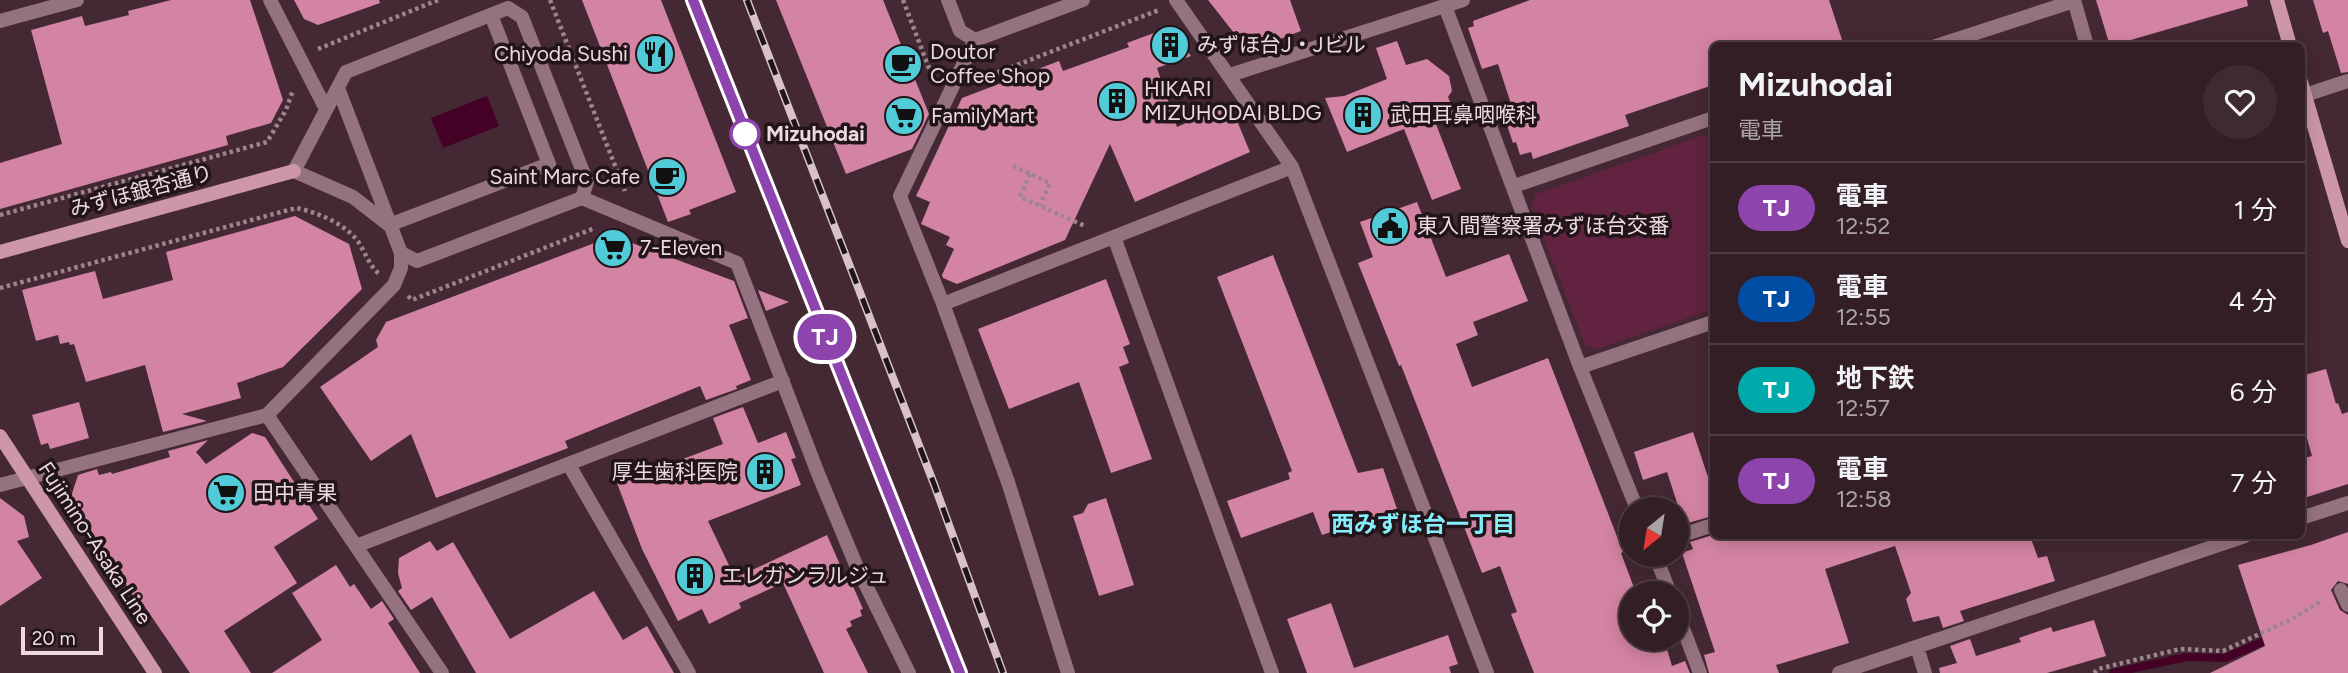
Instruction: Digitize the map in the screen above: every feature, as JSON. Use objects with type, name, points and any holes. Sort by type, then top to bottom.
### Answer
[{"type":"street","points":[[0,20],[77,0]]},
{"type":"street","points":[[270,0],[326,109]]},
{"type":"street","points":[[948,0],[960,31],[975,40]]},
{"type":"street","points":[[1068,673],[1008,482],[943,304],[900,197],[975,40],[1083,0]]},
{"type":"street","points":[[1230,75],[1463,0]]},
{"type":"street","points":[[1948,42],[2074,0],[2086,42]]},
{"type":"street","points":[[2277,0],[2289,42]]},
{"type":"street","points":[[1171,3],[1230,75],[1292,167],[1487,673]]},
{"type":"street","points":[[389,225],[353,197],[294,171],[346,72],[491,15],[510,4],[522,18],[587,182],[582,198]]},
{"type":"street","points":[[1445,6],[1580,367],[1632,497]]},
{"type":"street","points":[[389,225],[549,164],[491,15]]},
{"type":"street","points":[[2305,89],[2348,81]]},
{"type":"street","points":[[0,485],[267,415],[394,285],[401,268],[401,253],[338,88]]},
{"type":"street","points":[[2305,96],[2348,241]]},
{"type":"street","points":[[1514,187],[1710,119]]},
{"type":"street","points":[[943,304],[1292,167]]},
{"type":"street","name":"みずほ銀杏通り","points":[[0,252],[294,171]]},
{"type":"street","points":[[401,253],[416,261],[582,198],[737,262],[856,565],[909,673]]},
{"type":"street","points":[[1113,238],[1272,673]]},
{"type":"street","points":[[1580,367],[1710,323]]},
{"type":"street","points":[[356,546],[783,381]]},
{"type":"street","points":[[267,415],[442,673]]},
{"type":"street","name":"Fujimino-Asaka Line","points":[[0,436],[155,673]]},
{"type":"street","points":[[569,465],[689,673]]},
{"type":"street","points":[[2305,517],[2348,503]]},
{"type":"street","points":[[1689,533],[1710,526]]},
{"type":"street","points":[[1839,673],[2231,539]]},
{"type":"street","points":[[1689,644],[1700,673]]},
{"type":"street","points":[[1917,648],[1925,673]]},
{"type":"path","points":[[318,49],[438,0]]},
{"type":"path","points":[[550,0],[625,191]]},
{"type":"path","points":[[903,0],[932,76]]},
{"type":"path","points":[[977,80],[1171,3]]},
{"type":"path","points":[[0,215],[267,142],[286,110],[294,86]]},
{"type":"path","points":[[1013,166],[1050,183],[1040,205]]},
{"type":"path","points":[[1030,174],[1020,197],[1113,238]]},
{"type":"path","points":[[0,288],[296,208],[311,211],[336,224],[357,240],[369,264],[412,300],[595,228]]},
{"type":"path","points":[[2094,673],[2098,669],[2180,649],[2223,651],[2344,596]]},
{"type":"shaded area","points":[[487,96],[499,126],[443,148],[431,118]]},
{"type":"shaded area","points":[[1710,133],[1710,310],[1597,349],[1585,345],[1531,206],[1536,194]]},
{"type":"building","points":[[171,0],[250,0],[283,100],[271,123],[226,136],[228,145],[0,209],[0,163],[62,144],[31,30],[82,16],[85,26],[129,15],[128,11]]},
{"type":"building","points":[[294,0],[379,0],[380,3],[318,25],[304,19]]},
{"type":"building","points":[[582,0],[661,0],[736,192],[689,210],[691,214],[668,222]]},
{"type":"building","points":[[776,0],[883,0],[929,114],[912,149],[846,174]]},
{"type":"building","points":[[1208,0],[1290,0],[1301,31],[1259,47],[1242,43]]},
{"type":"building","points":[[1530,0],[1829,0],[1843,42],[1710,42],[1710,86],[1625,115],[1629,126],[1533,159],[1531,152],[1520,155],[1516,142],[1513,143],[1504,116],[1514,113],[1498,64],[1482,69],[1468,28],[1474,26],[1473,21]]},
{"type":"building","points":[[2096,0],[2247,0],[2248,6],[2124,42],[2109,42]]},
{"type":"building","points":[[2313,0],[2348,0],[2348,72],[2341,73],[2328,31],[2323,33]]},
{"type":"building","points":[[1170,27],[1191,56],[1157,68],[1177,127],[1230,104],[1250,152],[1135,202],[1110,144],[1065,240],[957,284],[943,278],[954,249],[946,245],[950,237],[921,224],[930,202],[916,196],[962,98],[1059,61],[1063,71],[1129,47],[1127,43]]},
{"type":"building","points":[[1397,41],[1406,65],[1427,59],[1449,76],[1452,91],[1448,97],[1456,116],[1436,124],[1461,189],[1432,200],[1404,129],[1347,152],[1325,98],[1344,96],[1387,79],[1376,48]]},
{"type":"building","points":[[1417,202],[1446,277],[1509,254],[1528,301],[1473,322],[1478,335],[1456,344],[1472,387],[1548,358],[1619,542],[1619,567],[1626,567],[1632,581],[1619,581],[1619,651],[1668,651],[1672,666],[1685,661],[1690,673],[1534,673],[1511,614],[1517,612],[1500,566],[1482,573],[1358,263],[1373,257],[1360,222]]},
{"type":"building","points":[[295,216],[349,244],[362,289],[283,367],[237,383],[241,398],[182,414],[207,421],[163,432],[145,365],[86,382],[74,344],[60,344],[58,335],[36,341],[22,290],[95,271],[103,299],[173,280],[166,252]]},
{"type":"building","points":[[613,236],[734,281],[748,318],[729,325],[751,380],[736,386],[737,389],[706,400],[700,386],[565,441],[568,448],[436,498],[411,434],[371,461],[320,387],[378,347],[376,340],[386,322]]},
{"type":"building","points":[[1273,255],[1358,473],[1383,468],[1397,509],[1322,535],[1313,512],[1241,538],[1227,501],[1290,479],[1288,473],[1292,471],[1217,277]]},
{"type":"building","points":[[1106,279],[1130,344],[1123,347],[1129,363],[1119,367],[1152,459],[1111,473],[1079,382],[1009,409],[978,329]]},
{"type":"building","points":[[758,290],[789,302],[766,311]]},
{"type":"building","points":[[2326,369],[2336,404],[2338,403],[2342,414],[2348,412],[2348,484],[2305,498],[2305,458],[2312,456],[2305,431],[2305,375]]},
{"type":"building","points":[[79,402],[89,438],[50,449],[48,443],[41,445],[32,415]]},
{"type":"building","points":[[743,407],[758,443],[786,432],[796,458],[791,459],[801,485],[708,521],[735,578],[827,535],[863,609],[860,610],[862,616],[850,621],[852,626],[846,629],[868,673],[824,673],[783,583],[739,603],[741,608],[709,624],[702,609],[678,621],[642,549],[612,470],[634,462],[638,472],[663,463],[664,466],[723,444],[713,418]]},
{"type":"building","points":[[1693,432],[1710,483],[1710,517],[1689,523],[1689,497],[1675,497],[1667,472],[1643,480],[1634,452]]},
{"type":"building","points":[[252,433],[265,437],[318,519],[274,547],[297,583],[224,631],[251,673],[190,673],[143,604],[140,606],[70,500],[78,475],[97,469],[99,475],[112,474],[170,457],[168,451],[208,440],[196,452],[206,464]]},
{"type":"building","points":[[0,498],[24,516],[29,537],[17,541],[42,578],[0,606]]},
{"type":"building","points":[[1106,498],[1134,585],[1099,596],[1073,516],[1083,513],[1088,504]]},
{"type":"building","points":[[2348,532],[2348,584],[2338,581],[2331,590],[2340,610],[2348,615],[2348,673],[2210,673],[2265,646],[2238,565]]},
{"type":"building","points":[[1710,536],[1710,539],[2031,539],[2038,558],[2047,556],[2055,581],[1960,611],[1964,621],[1943,628],[1939,616],[1913,622],[1906,599],[1911,593],[1895,546],[1825,569],[1849,643],[1776,665],[1779,673],[1709,673],[1704,655],[1715,652],[1687,567],[1689,567],[1689,550],[1693,549],[1690,542]]},
{"type":"building","points":[[430,541],[437,551],[453,542],[510,639],[594,591],[623,640],[647,626],[674,673],[476,673],[432,597],[411,610],[398,591],[402,588],[398,573],[399,558]]},
{"type":"building","points":[[336,565],[350,587],[354,584],[371,609],[382,601],[394,619],[388,623],[420,673],[272,673],[322,640],[292,593]]},
{"type":"building","points":[[1331,603],[1354,668],[1448,635],[1458,664],[1449,667],[1451,673],[1307,673],[1287,619]]},
{"type":"building","points":[[2094,620],[2106,656],[2047,673],[1940,673],[1939,668],[1957,663],[1950,646],[1970,639],[1976,656],[2021,642],[2019,638],[2051,627],[2053,632]]},
{"type":"waterway","points":[[2113,673],[2186,657],[2225,658],[2271,638]]},
{"type":"railway","points":[[693,0],[960,673]]},
{"type":"railway","points":[[747,0],[934,484],[1003,673]]},
{"type":"train","name":"TJ","points":[[693,0],[960,673]]},
{"type":"place","name":"みずほ台J・Jビル","points":[[1170,45]]},
{"type":"place","name":"Chiyoda Sushi","points":[[655,54]]},
{"type":"place","name":"Doutor Coffee Shop","points":[[903,64]]},
{"type":"place","name":"HIKARI MIZUHODAI BLDG","points":[[1117,101]]},
{"type":"place","name":"武田耳鼻咽喉科","points":[[1363,115]]},
{"type":"place","name":"FamilyMart","points":[[904,116]]},
{"type":"place","name":"Mizuhodai","points":[[745,134]]},
{"type":"place","name":"Saint Marc Cafe","points":[[667,177]]},
{"type":"place","name":"東入間警察署みずほ台交番","points":[[1390,226]]},
{"type":"place","name":"7-Eleven","points":[[613,248]]},
{"type":"place","name":"厚生歯科医院","points":[[765,472]]},
{"type":"place","name":"田中青果","points":[[226,493]]},
{"type":"place","name":"エレガンラルジュ","points":[[695,576]]},
{"type":"district","name":"西みずほ台一丁目","points":[[1423,524]]}]
